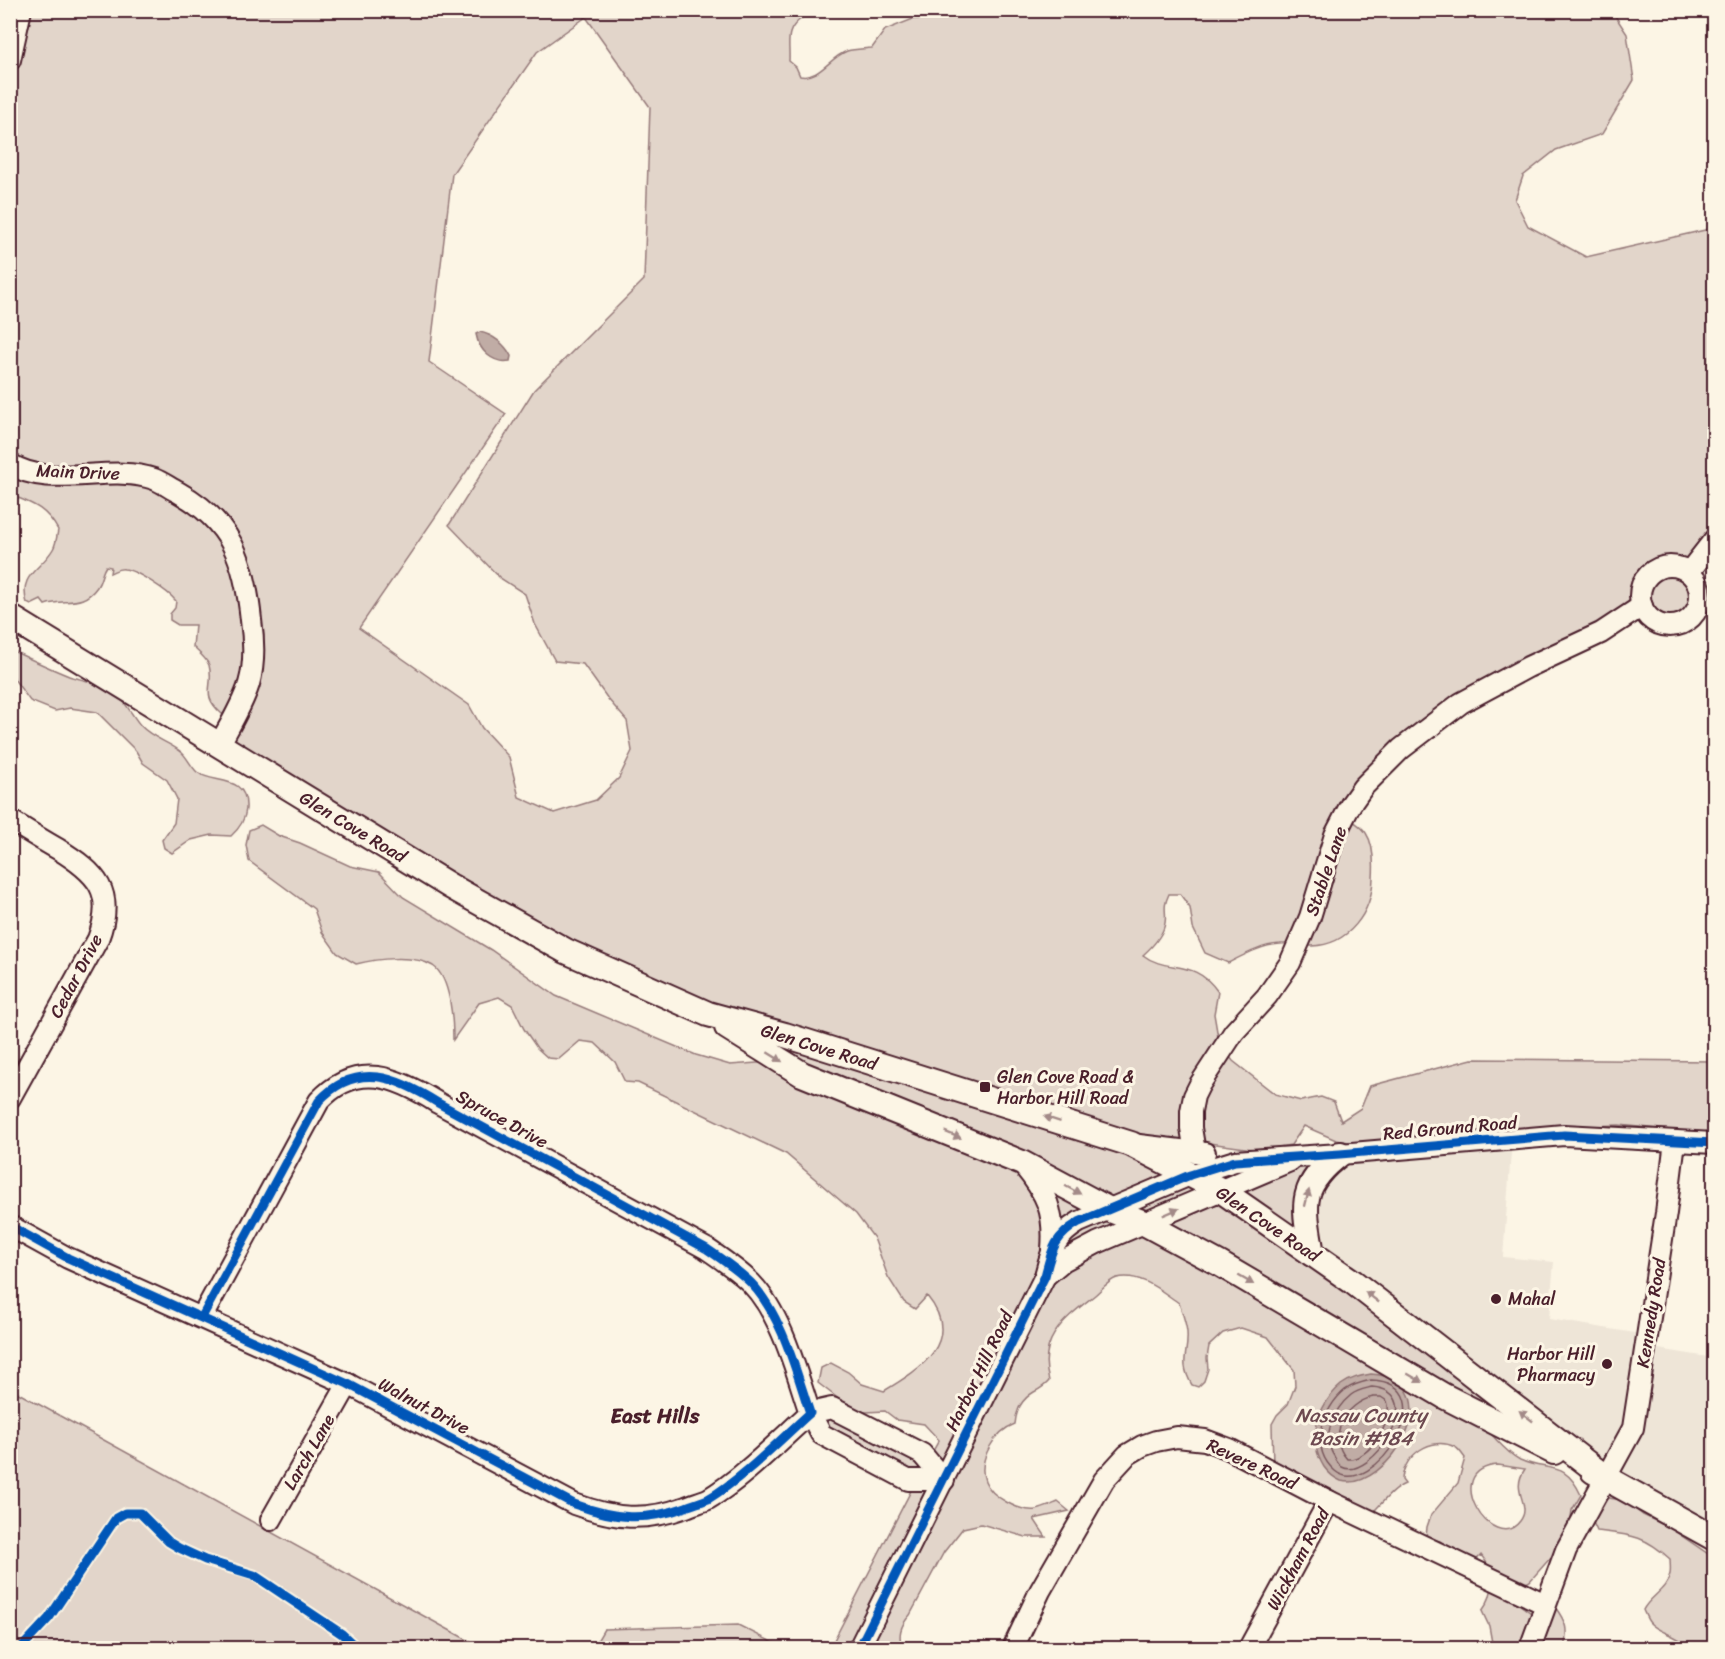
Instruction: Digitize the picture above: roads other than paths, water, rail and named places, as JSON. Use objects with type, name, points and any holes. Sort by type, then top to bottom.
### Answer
[{"type":"main road","name":"Glen Cove Road","points":[[10,617],[450,886],[534,934],[628,980],[708,1014],[785,1035],[1193,1163],[1222,1191],[1353,1282],[1606,1478]]},
{"type":"main road","name":"Glen Cove Road","points":[[708,1014],[802,1074],[1022,1163],[1108,1209],[1144,1223],[1220,1264],[1444,1396],[1606,1478],[1714,1538]]},
{"type":"main road","points":[[1312,1254],[1305,1214],[1308,1193],[1322,1170],[1340,1154]]},
{"type":"street","points":[[10,60],[21,10]]},
{"type":"street","name":"Main Drive","points":[[10,464],[33,473],[69,475],[119,472],[154,479],[200,504],[221,526],[236,550],[248,590],[254,644],[250,681],[244,698],[219,745]]},
{"type":"street","points":[[1689,572],[1714,540]]},
{"type":"street","points":[[1671,566],[1689,572],[1696,579],[1700,589],[1701,599],[1698,609],[1684,623],[1674,626],[1664,626],[1655,622],[1642,606],[1640,593],[1644,581],[1658,568],[1671,566]]},
{"type":"street","name":"Stable Lane","points":[[1193,1163],[1191,1128],[1194,1096],[1234,1032],[1267,996],[1290,963],[1310,917],[1335,835],[1363,787],[1401,749],[1461,703],[1528,667],[1601,633],[1642,606]]},
{"type":"street","name":"Cedar Drive","points":[[10,820],[76,861],[95,876],[104,892],[105,911],[104,924],[98,939],[10,1098]]},
{"type":"street","name":"Spruce Drive","points":[[202,1317],[320,1101],[331,1089],[346,1080],[370,1076],[383,1077],[413,1087],[438,1103],[708,1249],[753,1285],[769,1307],[783,1337],[810,1413],[821,1434],[908,1480],[944,1480]]},
{"type":"street","name":"Red Ground Road","points":[[1193,1163],[1340,1154],[1564,1135],[1714,1143]]},
{"type":"street","name":"Kennedy Road","points":[[1530,1648],[1566,1550],[1633,1428],[1675,1141]]},
{"type":"street","name":"Red Ground Road","points":[[1222,1191],[1304,1156]]},
{"type":"street","points":[[1022,1163],[1039,1183],[1052,1214],[1052,1249]]},
{"type":"street","name":"Harbor Hill Road","points":[[859,1648],[1045,1276],[1052,1249],[1065,1231],[1079,1222],[1193,1163]]},
{"type":"street","name":"Harbor Hill Road","points":[[1045,1276],[1078,1252],[1222,1191]]},
{"type":"street","name":"Walnut Drive","points":[[10,1226],[68,1258],[348,1384],[574,1504],[601,1514],[629,1517],[665,1514],[707,1499],[743,1472],[810,1413]]},
{"type":"street","name":"Larch Lane","points":[[271,1520],[348,1384]]},
{"type":"street","points":[[810,1413],[832,1408],[922,1454],[944,1480]]},
{"type":"street","name":"Revere Road","points":[[1013,1648],[1040,1591],[1104,1480],[1127,1455],[1142,1446],[1177,1437],[1205,1440],[1229,1449],[1329,1501],[1545,1604]]},
{"type":"street","name":"Wickham Road","points":[[1249,1648],[1329,1501]]},
{"type":"water","points":[[480,332],[502,344],[511,356],[510,361],[498,360],[488,355],[480,346],[476,334]]},
{"type":"water","name":"Nassau County Basin #184","points":[[1371,1374],[1396,1381],[1409,1395],[1411,1414],[1406,1435],[1377,1471],[1359,1480],[1341,1481],[1328,1472],[1319,1457],[1316,1446],[1317,1424],[1326,1403],[1341,1385],[1352,1379]]},
{"type":"place","name":"Glen Cove Road & Harbor Hill Road","points":[[985,1087]]},
{"type":"place","name":"Mahal","points":[[1496,1299]]},
{"type":"place","name":"Harbor Hill Pharmacy","points":[[1607,1364]]},
{"type":"district","name":"East Hills","points":[[655,1416]]}]
